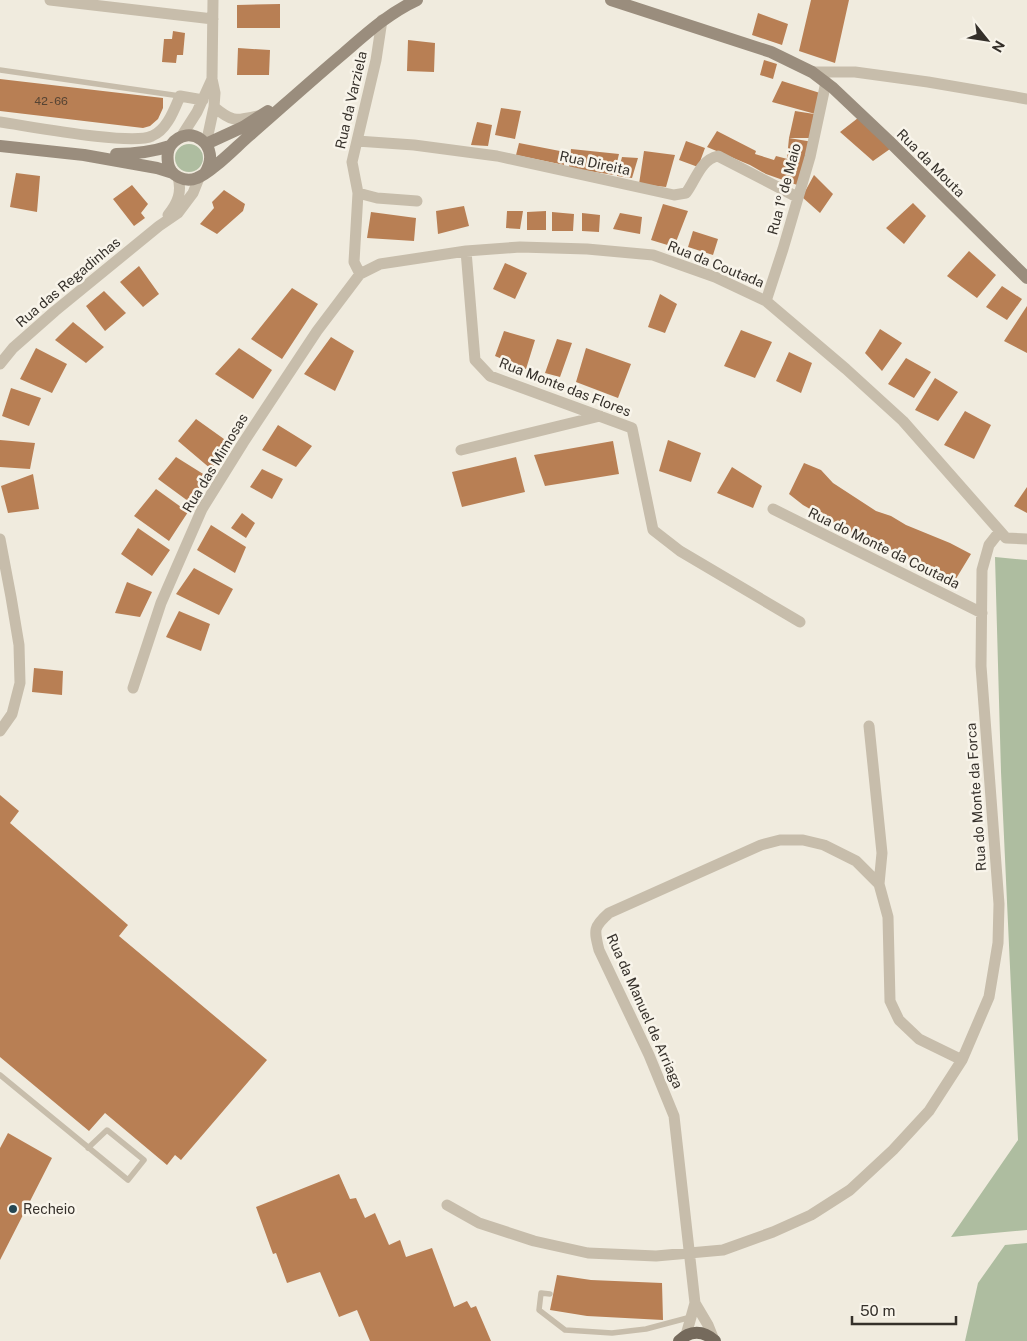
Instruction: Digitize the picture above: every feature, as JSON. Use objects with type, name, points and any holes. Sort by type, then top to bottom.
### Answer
[{"type":"main road","points":[[0,146],[84,156],[158,168],[192,180],[202,175],[296,92],[382,20],[417,0]]},
{"type":"main road","name":"Rua da Mouta","points":[[613,0],[771,52],[812,72],[826,82],[888,141],[1027,278]]},
{"type":"main road","points":[[206,144],[243,126],[296,92]]},
{"type":"main road","points":[[175,175],[169,167],[167,156],[170,146],[175,140],[182,137],[195,136],[206,144],[210,151],[209,167],[202,175]]},
{"type":"main road","points":[[84,156],[133,154],[154,151],[170,146]]},
{"type":"main road","points":[[680,1339],[696,1332],[706,1334],[714,1340]]},
{"type":"street","points":[[50,0],[213,19]]},
{"type":"street","points":[[206,144],[215,93],[212,79],[213,0]]},
{"type":"street","name":"Rua da Varziela","points":[[360,274],[354,262],[358,193],[352,162],[376,60],[382,20]]},
{"type":"street","points":[[812,72],[855,72],[928,82],[1027,100]]},
{"type":"street","points":[[182,137],[203,100],[212,79]]},
{"type":"street","name":"Rua 1º de Maio","points":[[766,301],[810,157],[826,82]]},
{"type":"street","points":[[0,122],[125,139],[152,137],[166,125],[180,96],[203,100]]},
{"type":"street","points":[[214,107],[231,120],[261,115]]},
{"type":"street","name":"Rua Direita","points":[[357,140],[414,145],[497,156],[674,195],[686,194],[702,166],[710,158],[718,156],[797,197]]},
{"type":"street","name":"Rua das Regadinhas","points":[[159,226],[173,209],[180,194],[180,187],[175,175]]},
{"type":"street","name":"Rua das Regadinhas","points":[[0,364],[13,348],[159,226],[178,213],[193,193],[202,175]]},
{"type":"street","points":[[358,193],[377,198],[417,201]]},
{"type":"street","name":"Rua da Coutada","points":[[360,274],[380,264],[466,251],[520,247],[587,249],[652,255],[715,277],[766,301],[846,369],[903,421],[1000,531]]},
{"type":"street","name":"Rua Monte das Flores","points":[[466,251],[475,360],[490,376],[632,428],[653,530],[680,550],[800,622]]},
{"type":"street","name":"Rua das Mimosas","points":[[133,688],[161,603],[202,509],[317,332],[360,274]]},
{"type":"street","points":[[461,450],[600,416]]},
{"type":"street","name":"Rua do Monte da Coutada","points":[[773,509],[982,613]]},
{"type":"street","points":[[1000,531],[1006,538],[1027,539]]},
{"type":"street","name":"Rua do Monte da Forca","points":[[447,1205],[479,1223],[534,1241],[588,1253],[656,1256],[723,1250],[772,1232],[810,1215],[850,1190],[893,1150],[929,1111],[962,1060],[989,997],[998,943],[999,904],[981,666],[982,570],[989,544],[1000,531]]},
{"type":"street","points":[[0,539],[12,597],[18,644],[20,683],[12,714],[0,731]]},
{"type":"street","points":[[869,726],[882,853],[879,884],[888,917],[890,1001],[899,1020],[919,1039],[962,1060]]},
{"type":"street","name":"Rua da Manuel de Arriaga","points":[[695,1303],[674,1116],[649,1055],[599,950],[594,933],[597,923],[610,913],[761,845],[780,840],[803,840],[824,845],[856,861],[879,884]]},
{"type":"street","points":[[680,1339],[695,1303]]},
{"type":"street","points":[[695,1303],[708,1325],[714,1340]]},
{"type":"lane","points":[[0,70],[180,96]]},
{"type":"lane","points":[[0,1075],[88,1148],[128,1180],[144,1160],[107,1130],[88,1148]]},
{"type":"lane","points":[[550,1294],[541,1293],[539,1310],[565,1330],[612,1333],[646,1329],[691,1316]]},
{"type":"green space","points":[[189,144],[199,148],[203,158],[199,168],[189,172],[179,168],[175,158],[179,148]]},
{"type":"green space","points":[[995,557],[1027,560],[1027,1230],[951,1237],[1018,1140],[1001,772]]},
{"type":"green space","points":[[1027,1243],[1027,1341],[965,1341],[978,1283],[1005,1245]]},
{"type":"building","points":[[811,0],[849,0],[835,63],[799,51]]},
{"type":"building","points":[[280,4],[280,28],[237,28],[237,5]]},
{"type":"building","points":[[758,13],[788,24],[782,45],[752,35]]},
{"type":"building","points":[[173,31],[185,33],[183,55],[177,55],[176,63],[162,62],[164,39],[172,39]]},
{"type":"building","points":[[408,40],[435,43],[434,72],[407,71]]},
{"type":"building","points":[[238,48],[270,50],[269,75],[237,75]]},
{"type":"building","points":[[764,60],[777,64],[773,79],[760,75]]},
{"type":"building","points":[[0,79],[163,98],[163,108],[158,119],[150,126],[143,128],[0,111]]},
{"type":"building","points":[[782,81],[820,93],[819,115],[772,102]]},
{"type":"building","points":[[501,108],[521,111],[515,139],[495,135]]},
{"type":"building","points":[[795,111],[814,114],[810,138],[789,138]]},
{"type":"building","points":[[858,118],[890,149],[873,161],[840,132]]},
{"type":"building","points":[[477,122],[492,125],[488,146],[471,145]]},
{"type":"building","points":[[717,131],[756,151],[755,154],[774,160],[776,156],[799,162],[787,158],[789,138],[813,142],[800,186],[766,174],[750,165],[707,147]]},
{"type":"building","points":[[686,141],[705,148],[698,167],[679,160]]},
{"type":"building","points":[[519,143],[565,152],[564,165],[516,155]]},
{"type":"building","points":[[571,149],[619,154],[614,175],[569,168]]},
{"type":"building","points":[[644,151],[675,155],[666,187],[639,184]]},
{"type":"building","points":[[622,157],[638,158],[632,178],[617,176]]},
{"type":"building","points":[[16,173],[40,176],[37,212],[10,207]]},
{"type":"building","points":[[814,175],[833,194],[820,213],[802,197]]},
{"type":"building","points":[[132,185],[148,204],[141,213],[145,218],[134,226],[113,199]]},
{"type":"building","points":[[224,190],[245,204],[243,211],[217,234],[200,224],[214,208],[212,202]]},
{"type":"building","points":[[913,203],[926,216],[904,244],[886,228]]},
{"type":"building","points":[[663,204],[688,211],[674,247],[651,240]]},
{"type":"building","points":[[464,206],[469,226],[438,234],[436,211]]},
{"type":"building","points":[[507,211],[523,211],[520,229],[506,228]]},
{"type":"building","points":[[546,211],[546,230],[527,230],[527,212]]},
{"type":"building","points":[[371,212],[416,218],[414,241],[367,238]]},
{"type":"building","points":[[552,212],[574,214],[573,231],[552,231]]},
{"type":"building","points":[[582,213],[600,215],[599,232],[582,231]]},
{"type":"building","points":[[620,213],[642,217],[640,234],[613,229]]},
{"type":"building","points":[[693,231],[718,239],[713,255],[688,247]]},
{"type":"building","points":[[969,251],[996,275],[977,298],[947,276]]},
{"type":"building","points":[[505,263],[527,273],[515,299],[493,289]]},
{"type":"building","points":[[139,266],[159,294],[143,307],[120,282]]},
{"type":"building","points":[[1002,286],[1022,299],[1007,320],[986,307]]},
{"type":"building","points":[[292,288],[318,304],[282,359],[251,339]]},
{"type":"building","points":[[104,291],[126,313],[105,331],[86,306]]},
{"type":"building","points":[[660,294],[677,304],[665,333],[648,327]]},
{"type":"building","points":[[1027,306],[1027,353],[1004,341]]},
{"type":"building","points":[[73,322],[104,347],[86,363],[55,340]]},
{"type":"building","points":[[880,329],[902,343],[882,371],[865,353]]},
{"type":"building","points":[[741,330],[772,342],[755,378],[724,366]]},
{"type":"building","points":[[504,331],[535,340],[526,369],[495,356]]},
{"type":"building","points":[[331,337],[354,351],[335,391],[304,374]]},
{"type":"building","points":[[557,339],[572,343],[560,377],[545,373]]},
{"type":"building","points":[[36,348],[67,364],[52,393],[20,379]]},
{"type":"building","points":[[239,348],[272,370],[253,399],[215,374]]},
{"type":"building","points":[[586,348],[631,364],[618,398],[576,382]]},
{"type":"building","points":[[789,352],[812,363],[801,393],[776,381]]},
{"type":"building","points":[[906,358],[931,372],[914,398],[888,384]]},
{"type":"building","points":[[935,378],[958,392],[938,421],[915,410]]},
{"type":"building","points":[[11,388],[41,398],[29,426],[2,416]]},
{"type":"building","points":[[965,411],[991,425],[974,459],[944,445]]},
{"type":"building","points":[[196,419],[231,444],[211,469],[178,441]]},
{"type":"building","points":[[278,425],[312,446],[296,467],[262,450]]},
{"type":"building","points":[[0,440],[35,443],[30,469],[0,467]]},
{"type":"building","points":[[668,440],[701,453],[691,482],[659,471]]},
{"type":"building","points":[[613,441],[619,474],[545,486],[534,455]]},
{"type":"building","points":[[176,457],[208,477],[188,501],[158,479]]},
{"type":"building","points":[[516,457],[525,492],[462,507],[452,472]]},
{"type":"building","points":[[804,463],[821,470],[833,483],[876,511],[891,516],[906,525],[971,554],[954,582],[923,563],[905,558],[892,550],[859,537],[803,505],[789,494]]},
{"type":"building","points":[[732,467],[762,486],[753,508],[717,493]]},
{"type":"building","points":[[262,469],[283,479],[272,499],[250,487]]},
{"type":"building","points":[[33,474],[39,509],[8,513],[1,486]]},
{"type":"building","points":[[1027,487],[1027,513],[1014,506]]},
{"type":"building","points":[[156,489],[188,512],[169,541],[134,516]]},
{"type":"building","points":[[242,513],[255,523],[246,538],[231,528]]},
{"type":"building","points":[[211,525],[246,547],[235,573],[197,550]]},
{"type":"building","points":[[138,528],[170,550],[152,576],[121,554]]},
{"type":"building","points":[[194,568],[233,589],[219,615],[176,594]]},
{"type":"building","points":[[127,582],[152,592],[140,617],[115,613]]},
{"type":"building","points":[[179,611],[210,624],[201,651],[166,637]]},
{"type":"building","points":[[34,668],[63,671],[62,695],[32,692]]},
{"type":"building","points":[[0,795],[19,811],[10,823],[128,925],[119,936],[267,1060],[181,1160],[175,1155],[167,1165],[105,1113],[89,1131],[0,1057]]},
{"type":"building","name":"Recheio","points":[[8,1133],[52,1158],[0,1260],[0,1148]]},
{"type":"building","points":[[339,1174],[350,1199],[356,1198],[365,1218],[375,1213],[389,1245],[400,1240],[406,1257],[432,1248],[454,1307],[467,1301],[471,1308],[476,1306],[491,1341],[370,1341],[357,1310],[339,1317],[320,1272],[287,1283],[276,1253],[273,1254],[256,1207]]},
{"type":"building","points":[[557,1275],[591,1280],[662,1283],[663,1320],[587,1316],[550,1310]]},
{"type":"place","name":"Recheio","points":[[13,1209]]}]
